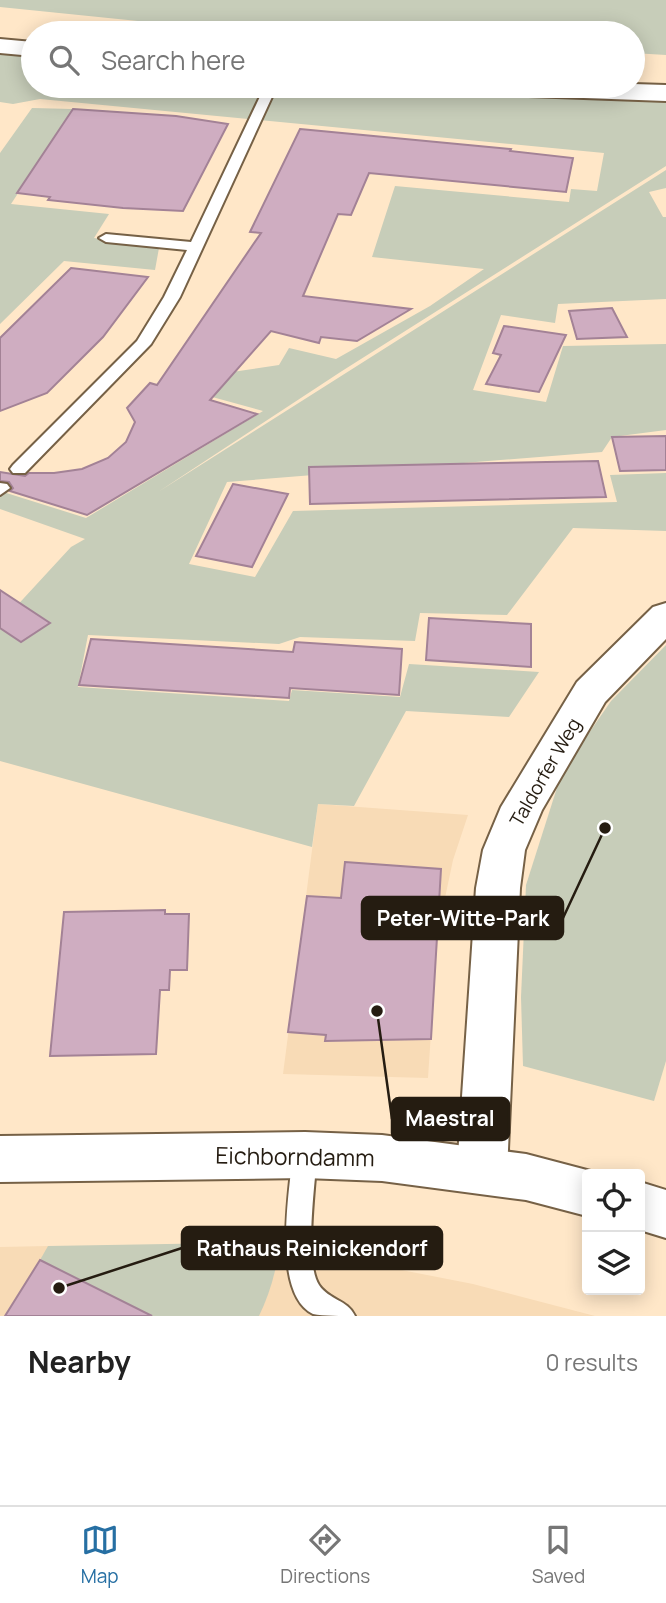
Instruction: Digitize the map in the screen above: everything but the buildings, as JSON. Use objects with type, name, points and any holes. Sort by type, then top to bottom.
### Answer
[{"type":"street","points":[[0,46],[21,48]]},
{"type":"street","points":[[645,92],[666,93]]},
{"type":"street","name":"Taldorfer Weg","points":[[482,1171],[498,888],[504,850],[522,807],[591,692],[666,616]]},
{"type":"street","name":"Eichborndamm","points":[[0,1159],[305,1155],[382,1158],[526,1177],[582,1191]]},
{"type":"street","points":[[645,1208],[666,1214]]},
{"type":"lane","points":[[19,469],[143,344],[172,297],[265,98]]},
{"type":"lane","points":[[106,238],[196,247]]},
{"type":"lane","points":[[305,1155],[299,1261],[303,1280],[311,1296],[342,1316]]},
{"type":"shaded area","points":[[318,804],[468,815],[453,860],[442,912],[436,957],[428,1078],[283,1074]]},
{"type":"shaded area","points":[[0,1247],[188,1247],[381,1266],[473,1284],[595,1316],[0,1316]]},
{"type":"green space","points":[[0,0],[666,0],[666,55],[645,54],[645,21],[138,21],[0,7]]},
{"type":"green space","points":[[0,52],[21,55],[21,98],[666,98],[666,166],[342,371],[158,492],[666,170],[666,188],[649,192],[663,217],[666,217],[666,299],[558,304],[555,323],[501,315],[473,390],[546,402],[563,346],[666,344],[666,430],[612,437],[602,452],[227,482],[189,564],[255,577],[293,511],[617,502],[610,475],[666,473],[666,531],[573,528],[507,615],[420,613],[415,641],[300,637],[279,644],[88,635],[78,687],[289,701],[292,690],[400,697],[409,664],[539,672],[509,717],[406,711],[354,806],[318,804],[312,847],[0,761],[0,624],[71,547],[85,539],[0,509],[0,491],[86,518],[263,411],[205,395],[205,376],[279,365],[289,348],[336,359],[430,306],[484,269],[372,257],[395,186],[569,202],[571,189],[597,191],[604,153],[40,99],[13,104],[0,102]]},
{"type":"green space","points":[[32,108],[73,109],[11,204],[109,214],[94,238],[159,248],[155,270],[64,261],[0,324],[0,153]]},
{"type":"green space","points":[[666,645],[666,1061],[654,1101],[523,1066],[521,997],[526,885],[562,772],[611,701]]},
{"type":"green space","points":[[279,1242],[273,1280],[259,1316],[152,1316],[40,1260],[48,1246]]},
{"type":"place","name":"Peter-Witte-Park","points":[[605,828]]},
{"type":"place","name":"Maestral","points":[[377,1011]]},
{"type":"place","name":"Rathaus Reinickendorf","points":[[59,1288]]}]
